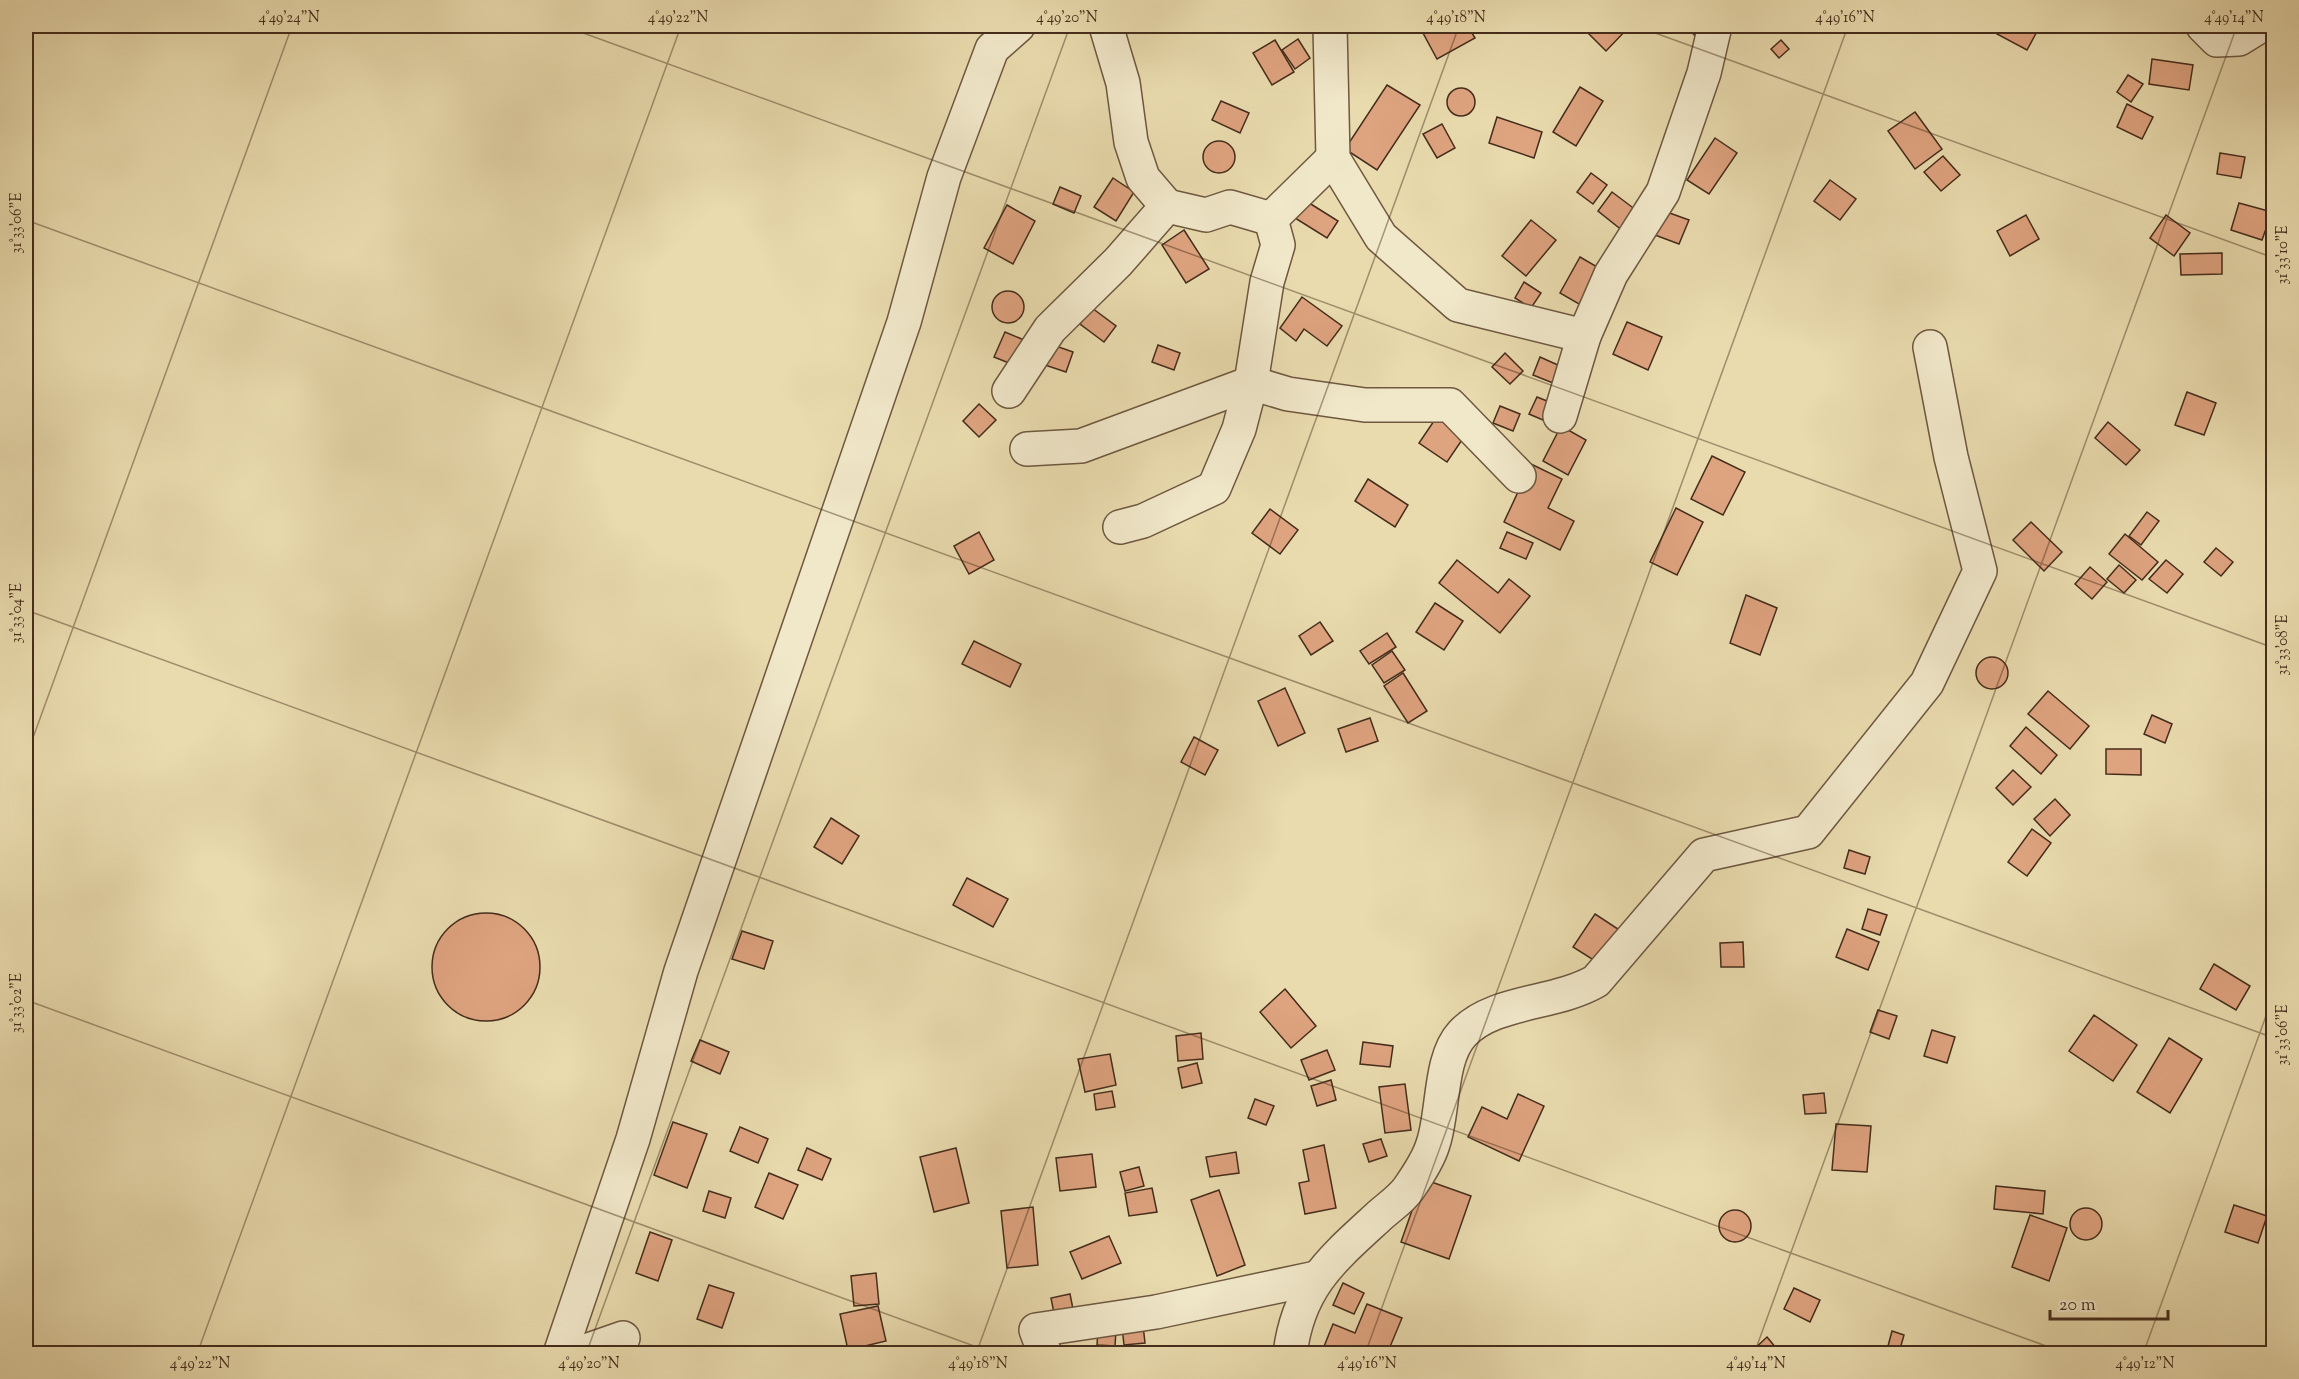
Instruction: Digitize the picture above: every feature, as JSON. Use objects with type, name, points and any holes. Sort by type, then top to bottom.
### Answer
[{"type":"street","points":[[560,1353],[633,1139],[681,971],[904,322],[944,177],[992,50],[1018,26]]},
{"type":"street","points":[[1106,26],[1123,83],[1131,142],[1143,178],[1167,206],[1206,215],[1230,207],[1271,219]]},
{"type":"street","points":[[1330,26],[1333,158],[1381,237],[1458,305],[1584,336]]},
{"type":"street","points":[[1560,416],[1584,336],[1611,274],[1664,192],[1704,73],[1715,26]]},
{"type":"street","points":[[2203,26],[2217,40],[2239,39],[2260,26]]},
{"type":"street","points":[[1271,219],[1333,158]]},
{"type":"street","points":[[1009,391],[1050,329],[1118,262],[1167,206]]},
{"type":"street","points":[[1120,527],[1143,521],[1214,488],[1239,429],[1251,383],[1267,282],[1278,246],[1271,219]]},
{"type":"street","points":[[1290,1353],[1302,1305],[1316,1278],[1408,1189],[1433,1144],[1448,1061],[1460,1035],[1484,1015],[1570,993],[1596,981],[1704,855],[1808,832],[1927,684],[1980,571],[1952,457],[1930,347]]},
{"type":"street","points":[[1027,449],[1081,446],[1251,383],[1288,394],[1365,405],[1450,405],[1519,476]]},
{"type":"street","points":[[1045,1353],[1036,1330],[1156,1312],[1316,1278]]},
{"type":"street","points":[[577,1353],[623,1338]]},
{"type":"building","points":[[1437,26],[1468,26],[1475,38],[1437,59],[1423,33]]},
{"type":"building","points":[[1589,26],[1630,26],[1606,51],[1585,30]]},
{"type":"building","points":[[1686,26],[1710,26],[1697,38]]},
{"type":"building","points":[[2002,26],[2040,26],[2027,50],[1997,34]]},
{"type":"building","points":[[1298,39],[1310,58],[1295,69],[1282,50]]},
{"type":"building","points":[[1275,40],[1294,72],[1272,85],[1253,53]]},
{"type":"building","points":[[1781,40],[1789,49],[1779,58],[1771,49]]},
{"type":"building","points":[[2152,59],[2193,65],[2189,90],[2149,84]]},
{"type":"building","points":[[2128,75],[2143,84],[2131,102],[2117,92]]},
{"type":"building","points":[[1387,85],[1420,105],[1377,170],[1345,149]]},
{"type":"building","points":[[1580,87],[1603,101],[1576,146],[1553,132]]},
{"type":"building","points":[[1461,88],[1471,92],[1475,102],[1471,112],[1461,116],[1451,112],[1447,102],[1451,92]]},
{"type":"building","points":[[1221,101],[1249,113],[1240,133],[1212,120]]},
{"type":"building","points":[[2127,104],[2153,117],[2142,139],[2117,127]]},
{"type":"building","points":[[1915,112],[1942,149],[1915,169],[1888,131]]},
{"type":"building","points":[[1497,117],[1542,132],[1534,158],[1489,143]]},
{"type":"building","points":[[1442,124],[1455,148],[1437,158],[1423,134]]},
{"type":"building","points":[[1715,138],[1737,153],[1709,194],[1687,180]]},
{"type":"building","points":[[1219,141],[1231,145],[1235,157],[1231,169],[1219,173],[1207,169],[1203,157],[1207,145]]},
{"type":"building","points":[[2220,153],[2245,157],[2241,178],[2217,174]]},
{"type":"building","points":[[1943,156],[1960,175],[1941,191],[1924,172]]},
{"type":"building","points":[[1591,173],[1607,185],[1593,204],[1577,192]]},
{"type":"building","points":[[1113,178],[1134,192],[1116,221],[1094,207]]},
{"type":"building","points":[[1830,180],[1856,199],[1840,220],[1814,201]]},
{"type":"building","points":[[1060,187],[1081,196],[1074,213],[1053,204]]},
{"type":"building","points":[[1612,192],[1644,216],[1628,235],[1598,211]]},
{"type":"building","points":[[1306,201],[1338,221],[1327,238],[1295,218]]},
{"type":"building","points":[[2239,203],[2272,212],[2262,240],[2231,230]]},
{"type":"building","points":[[1007,205],[1035,221],[1013,264],[984,248]]},
{"type":"building","points":[[1664,211],[1689,220],[1679,244],[1655,235]]},
{"type":"building","points":[[2026,215],[2039,239],[2010,256],[1997,231]]},
{"type":"building","points":[[2166,215],[2190,233],[2174,256],[2150,238]]},
{"type":"building","points":[[1531,220],[1556,240],[1526,276],[1502,256]]},
{"type":"building","points":[[1184,230],[1209,269],[1186,283],[1162,245]]},
{"type":"building","points":[[2222,253],[2222,274],[2181,275],[2180,254]]},
{"type":"building","points":[[1580,257],[1599,268],[1579,304],[1560,293]]},
{"type":"building","points":[[1524,282],[1541,293],[1531,308],[1515,298]]},
{"type":"building","points":[[1008,291],[1020,295],[1024,307],[1020,319],[1008,323],[996,319],[992,307],[996,295]]},
{"type":"building","points":[[1302,297],[1342,326],[1327,346],[1304,329],[1296,341],[1280,328]]},
{"type":"building","points":[[1092,308],[1116,326],[1104,342],[1080,324]]},
{"type":"building","points":[[1627,322],[1662,337],[1648,370],[1613,354]]},
{"type":"building","points":[[1005,332],[1024,340],[1014,365],[994,357]]},
{"type":"building","points":[[1053,345],[1073,352],[1066,372],[1045,365]]},
{"type":"building","points":[[1158,345],[1180,353],[1174,370],[1152,362]]},
{"type":"building","points":[[1505,353],[1523,371],[1510,384],[1492,367]]},
{"type":"building","points":[[1540,357],[1560,366],[1553,383],[1533,375]]},
{"type":"building","points":[[2187,392],[2216,403],[2204,435],[2175,425]]},
{"type":"building","points":[[1537,397],[1557,405],[1550,423],[1529,414]]},
{"type":"building","points":[[979,404],[996,420],[979,437],[963,421]]},
{"type":"building","points":[[1500,406],[1520,414],[1513,431],[1493,423]]},
{"type":"building","points":[[1438,415],[1466,434],[1447,462],[1419,443]]},
{"type":"building","points":[[2108,422],[2140,450],[2126,465],[2095,438]]},
{"type":"building","points":[[1561,426],[1586,440],[1568,475],[1543,461]]},
{"type":"building","points":[[1712,456],[1745,472],[1723,515],[1691,499]]},
{"type":"building","points":[[1531,464],[1562,479],[1548,508],[1574,521],[1560,550],[1504,522]]},
{"type":"building","points":[[1368,479],[1408,505],[1395,527],[1355,501]]},
{"type":"building","points":[[1676,508],[1703,522],[1677,575],[1650,562]]},
{"type":"building","points":[[1270,509],[1298,530],[1280,554],[1252,533]]},
{"type":"building","points":[[2147,512],[2159,521],[2141,545],[2129,536]]},
{"type":"building","points":[[2031,522],[2062,552],[2044,571],[2013,540]]},
{"type":"building","points":[[979,532],[994,560],[969,574],[954,546]]},
{"type":"building","points":[[1507,532],[1533,543],[1526,559],[1500,548]]},
{"type":"building","points":[[2125,534],[2158,562],[2142,580],[2109,554]]},
{"type":"building","points":[[2216,548],[2233,562],[2221,576],[2204,562]]},
{"type":"building","points":[[1457,560],[1498,593],[1509,579],[1530,596],[1500,633],[1439,583]]},
{"type":"building","points":[[2166,560],[2183,574],[2167,593],[2149,579]]},
{"type":"building","points":[[2119,565],[2136,580],[2124,593],[2107,579]]},
{"type":"building","points":[[2090,567],[2107,582],[2092,599],[2075,584]]},
{"type":"building","points":[[1746,595],[1777,608],[1760,655],[1730,643]]},
{"type":"building","points":[[1435,603],[1463,621],[1444,650],[1416,632]]},
{"type":"building","points":[[1320,622],[1333,641],[1311,655],[1299,636]]},
{"type":"building","points":[[1387,633],[1396,647],[1369,664],[1360,651]]},
{"type":"building","points":[[974,641],[1021,664],[1010,687],[962,664]]},
{"type":"building","points":[[1392,651],[1405,670],[1384,683],[1372,665]]},
{"type":"building","points":[[1992,657],[2004,661],[2008,673],[2004,685],[1992,689],[1980,685],[1976,673],[1980,661]]},
{"type":"building","points":[[1403,673],[1427,711],[1408,723],[1384,686]]},
{"type":"building","points":[[1285,688],[1305,733],[1278,746],[1258,701]]},
{"type":"building","points":[[2048,691],[2089,726],[2070,749],[2028,714]]},
{"type":"building","points":[[2152,715],[2172,724],[2165,743],[2144,734]]},
{"type":"building","points":[[1370,718],[1378,741],[1346,752],[1338,729]]},
{"type":"building","points":[[2026,727],[2057,755],[2041,774],[2010,746]]},
{"type":"building","points":[[1194,737],[1218,750],[1205,775],[1181,762]]},
{"type":"building","points":[[2106,749],[2141,749],[2141,775],[2106,774]]},
{"type":"building","points":[[2013,770],[2031,787],[2013,805],[1996,788]]},
{"type":"building","points":[[2055,799],[2070,815],[2050,836],[2034,819]]},
{"type":"building","points":[[831,818],[859,836],[842,864],[814,847]]},
{"type":"building","points":[[2032,829],[2051,843],[2027,876],[2008,862]]},
{"type":"building","points":[[1849,850],[1870,857],[1865,874],[1844,868]]},
{"type":"building","points":[[967,878],[1008,899],[993,927],[953,905]]},
{"type":"building","points":[[1868,909],[1887,915],[1880,935],[1862,929]]},
{"type":"building","points":[[486,913],[507,917],[524,929],[536,946],[540,967],[536,988],[524,1005],[507,1017],[486,1021],[465,1017],[448,1005],[436,988],[432,967],[436,946],[448,929],[465,917]]},
{"type":"building","points":[[1595,914],[1624,933],[1603,966],[1573,947]]},
{"type":"building","points":[[1847,929],[1879,942],[1868,970],[1836,957]]},
{"type":"building","points":[[742,931],[773,941],[764,969],[732,959]]},
{"type":"building","points":[[1743,942],[1744,967],[1721,967],[1720,943]]},
{"type":"building","points":[[2214,964],[2250,986],[2236,1010],[2200,989]]},
{"type":"building","points":[[1285,989],[1316,1026],[1291,1048],[1260,1012]]},
{"type":"building","points":[[1878,1010],[1897,1016],[1889,1039],[1870,1032]]},
{"type":"building","points":[[2094,1015],[2137,1045],[2113,1081],[2069,1051]]},
{"type":"building","points":[[1932,1030],[1955,1037],[1947,1063],[1924,1056]]},
{"type":"building","points":[[1201,1033],[1203,1059],[1178,1061],[1176,1036]]},
{"type":"building","points":[[2169,1038],[2202,1059],[2170,1113],[2137,1092]]},
{"type":"building","points":[[700,1040],[729,1052],[720,1074],[691,1061]]},
{"type":"building","points":[[1363,1042],[1393,1046],[1390,1067],[1360,1064]]},
{"type":"building","points":[[1327,1050],[1335,1070],[1309,1080],[1301,1060]]},
{"type":"building","points":[[1110,1054],[1116,1085],[1085,1092],[1078,1059]]},
{"type":"building","points":[[1197,1063],[1202,1083],[1182,1088],[1178,1068]]},
{"type":"building","points":[[1331,1080],[1336,1100],[1317,1106],[1311,1086]]},
{"type":"building","points":[[1405,1084],[1411,1130],[1385,1133],[1379,1087]]},
{"type":"building","points":[[1112,1091],[1115,1107],[1096,1110],[1094,1094]]},
{"type":"building","points":[[1824,1093],[1826,1113],[1805,1114],[1803,1095]]},
{"type":"building","points":[[1518,1094],[1544,1106],[1519,1161],[1468,1137],[1482,1107],[1507,1119]]},
{"type":"building","points":[[1255,1099],[1274,1106],[1266,1125],[1248,1118]]},
{"type":"building","points":[[673,1122],[707,1134],[687,1188],[654,1175]]},
{"type":"building","points":[[1836,1124],[1871,1126],[1867,1172],[1832,1170]]},
{"type":"building","points":[[740,1127],[768,1139],[758,1163],[730,1151]]},
{"type":"building","points":[[1381,1139],[1387,1156],[1369,1162],[1363,1144]]},
{"type":"building","points":[[1324,1145],[1336,1208],[1305,1214],[1299,1183],[1309,1181],[1303,1150]]},
{"type":"building","points":[[807,1148],[831,1159],[822,1180],[798,1170]]},
{"type":"building","points":[[956,1148],[969,1203],[934,1212],[920,1157]]},
{"type":"building","points":[[1236,1152],[1239,1173],[1210,1177],[1206,1157]]},
{"type":"building","points":[[1092,1154],[1096,1187],[1060,1191],[1056,1158]]},
{"type":"building","points":[[1139,1167],[1144,1186],[1125,1191],[1120,1172]]},
{"type":"building","points":[[769,1173],[798,1185],[783,1219],[755,1207]]},
{"type":"building","points":[[1423,1179],[1471,1196],[1449,1259],[1401,1242]]},
{"type":"building","points":[[1996,1186],[2045,1191],[2043,1214],[1994,1209]]},
{"type":"building","points":[[1152,1188],[1157,1212],[1129,1216],[1125,1193]]},
{"type":"building","points":[[1219,1190],[1245,1265],[1217,1276],[1191,1200]]},
{"type":"building","points":[[709,1191],[731,1198],[725,1218],[703,1211]]},
{"type":"building","points":[[2234,1205],[2267,1216],[2258,1243],[2225,1232]]},
{"type":"building","points":[[1033,1207],[1038,1265],[1007,1268],[1001,1211]]},
{"type":"building","points":[[2086,1208],[2098,1212],[2102,1224],[2098,1236],[2086,1240],[2074,1236],[2070,1224],[2074,1212]]},
{"type":"building","points":[[1735,1210],[1746,1215],[1751,1226],[1746,1237],[1735,1242],[1724,1237],[1719,1226],[1724,1215]]},
{"type":"building","points":[[2030,1215],[2067,1228],[2049,1281],[2012,1267]]},
{"type":"building","points":[[650,1232],[672,1240],[658,1281],[636,1273]]},
{"type":"building","points":[[1109,1236],[1121,1263],[1082,1279],[1070,1252]]},
{"type":"building","points":[[876,1273],[879,1304],[854,1306],[851,1276]]},
{"type":"building","points":[[1343,1283],[1364,1293],[1354,1314],[1333,1305]]},
{"type":"building","points":[[709,1285],[734,1293],[722,1328],[697,1319]]},
{"type":"building","points":[[1794,1288],[1820,1300],[1810,1322],[1784,1309]]},
{"type":"building","points":[[1070,1294],[1074,1314],[1055,1318],[1051,1298]]},
{"type":"building","points":[[1367,1304],[1402,1318],[1387,1354],[1321,1354],[1333,1324],[1355,1333]]},
{"type":"building","points":[[878,1306],[886,1341],[848,1350],[840,1314]]},
{"type":"building","points":[[1143,1325],[1145,1343],[1124,1345],[1122,1327]]},
{"type":"building","points":[[1098,1329],[1116,1330],[1115,1346],[1097,1345]]},
{"type":"building","points":[[1892,1331],[1904,1335],[1900,1349],[1888,1346]]},
{"type":"building","points":[[1767,1337],[1781,1354],[1749,1354]]}]
